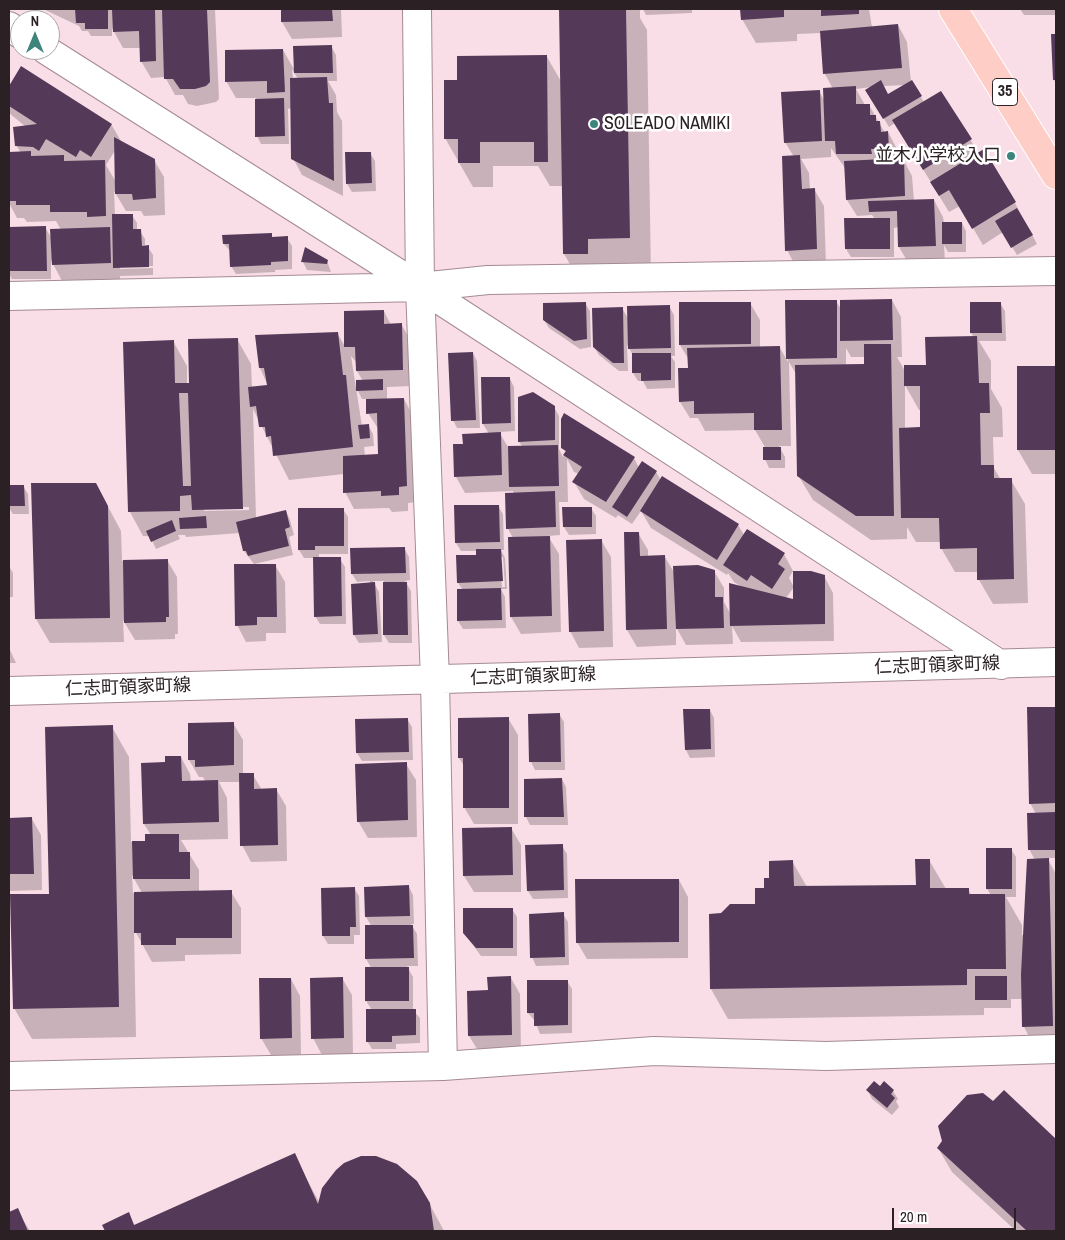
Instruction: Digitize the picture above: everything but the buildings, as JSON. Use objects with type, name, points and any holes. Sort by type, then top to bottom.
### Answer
[{"type":"main road","name":"35","points":[[953,9],[1056,175]]},
{"type":"street","points":[[418,9],[420,287],[435,680],[442,1066]]},
{"type":"street","points":[[60,59],[420,287],[1001,665]]},
{"type":"street","points":[[9,296],[420,287],[488,280],[1056,271]]},
{"type":"street","name":"仁志町領家町線","points":[[9,691],[1056,662]]},
{"type":"street","points":[[9,1076],[442,1066],[654,1051],[826,1056],[1056,1049]]},
{"type":"place","name":"SOLEADO NAMIKI","points":[[594,124]]},
{"type":"place","name":"並木小学校入口","points":[[1011,156]]}]
